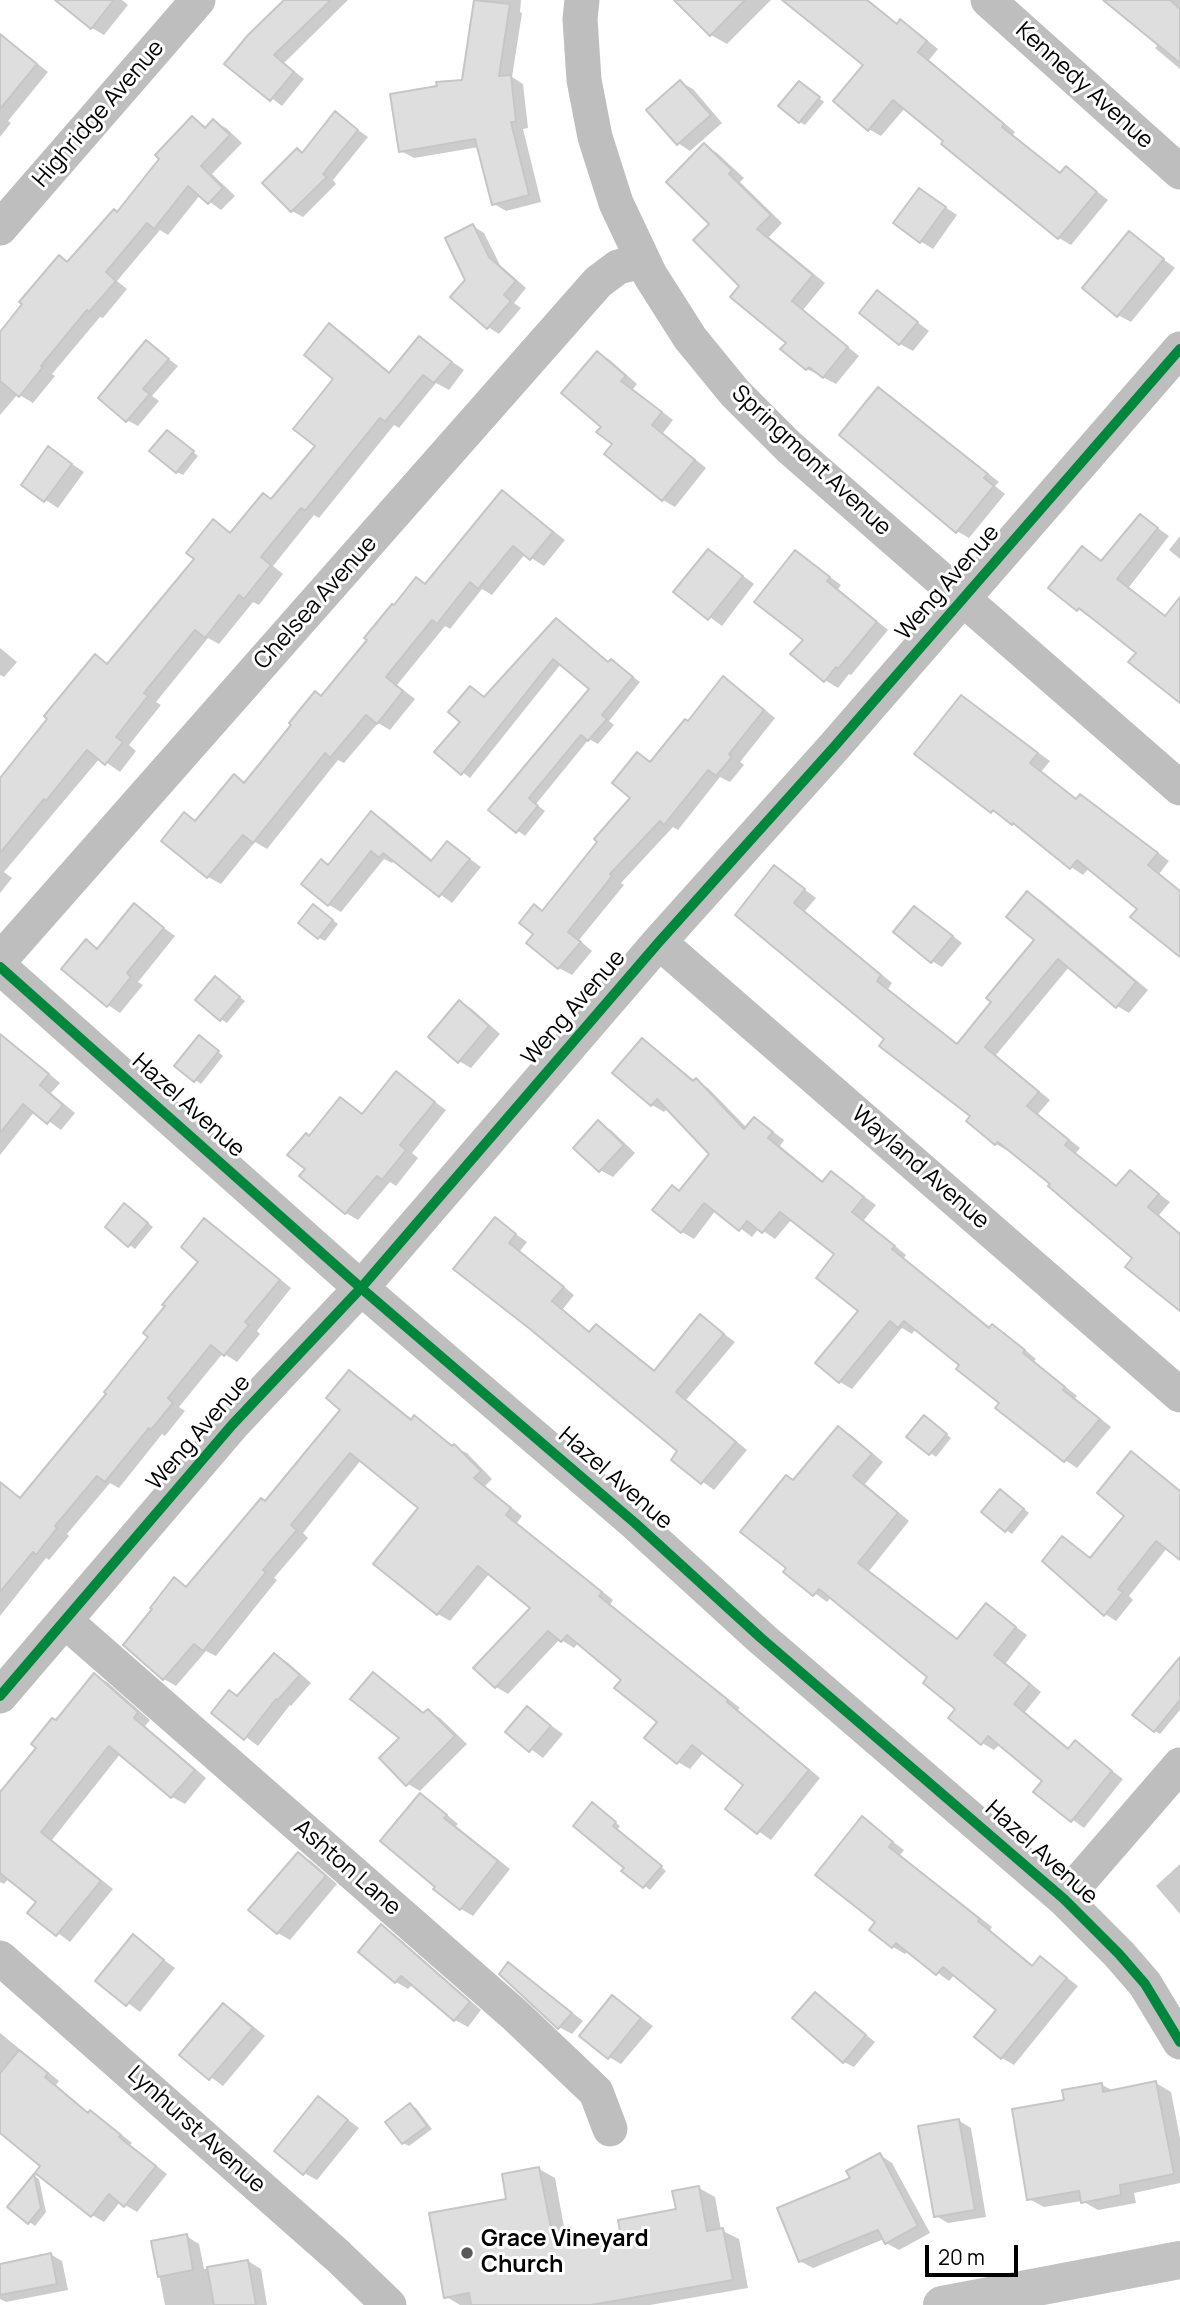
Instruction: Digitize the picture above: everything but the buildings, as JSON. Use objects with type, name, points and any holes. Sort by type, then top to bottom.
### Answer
[{"type":"street","name":"Highridge Avenue","points":[[0,228],[198,0]]},
{"type":"street","name":"Springmont Avenue","points":[[582,0],[580,19],[584,80],[595,137],[616,203],[642,261],[690,338],[735,393],[789,447],[1180,788]]},
{"type":"street","name":"Kennedy Avenue","points":[[988,0],[1180,172]]},
{"type":"street","name":"Chelsea Avenue","points":[[0,960],[598,282],[618,267],[642,261]]},
{"type":"street","name":"Weng Avenue","points":[[0,1696],[232,1425],[361,1287],[659,942],[1180,349]]},
{"type":"street","name":"Wayland Avenue","points":[[659,942],[1180,1395]]},
{"type":"street","name":"Hazel Avenue","points":[[0,967],[361,1287],[635,1523],[761,1638],[1064,1899],[1145,1984],[1180,2042]]},
{"type":"street","name":"Ashton Lane","points":[[65,1621],[515,2015],[596,2092],[610,2129]]},
{"type":"street","points":[[1064,1899],[1180,1765]]},
{"type":"street","name":"Lynhurst Avenue","points":[[0,1958],[338,2256],[389,2305]]},
{"type":"street","points":[[942,2305],[1180,2260]]},
{"type":"cycle path","points":[[0,1696],[232,1425],[361,1288],[659,942],[834,747],[1180,349]]},
{"type":"cycle path","points":[[0,967],[361,1288],[635,1523],[761,1638],[1064,1899],[1145,1984],[1180,2042]]},
{"type":"place","name":"Grace Vineyard Church","points":[[467,2253]]}]
